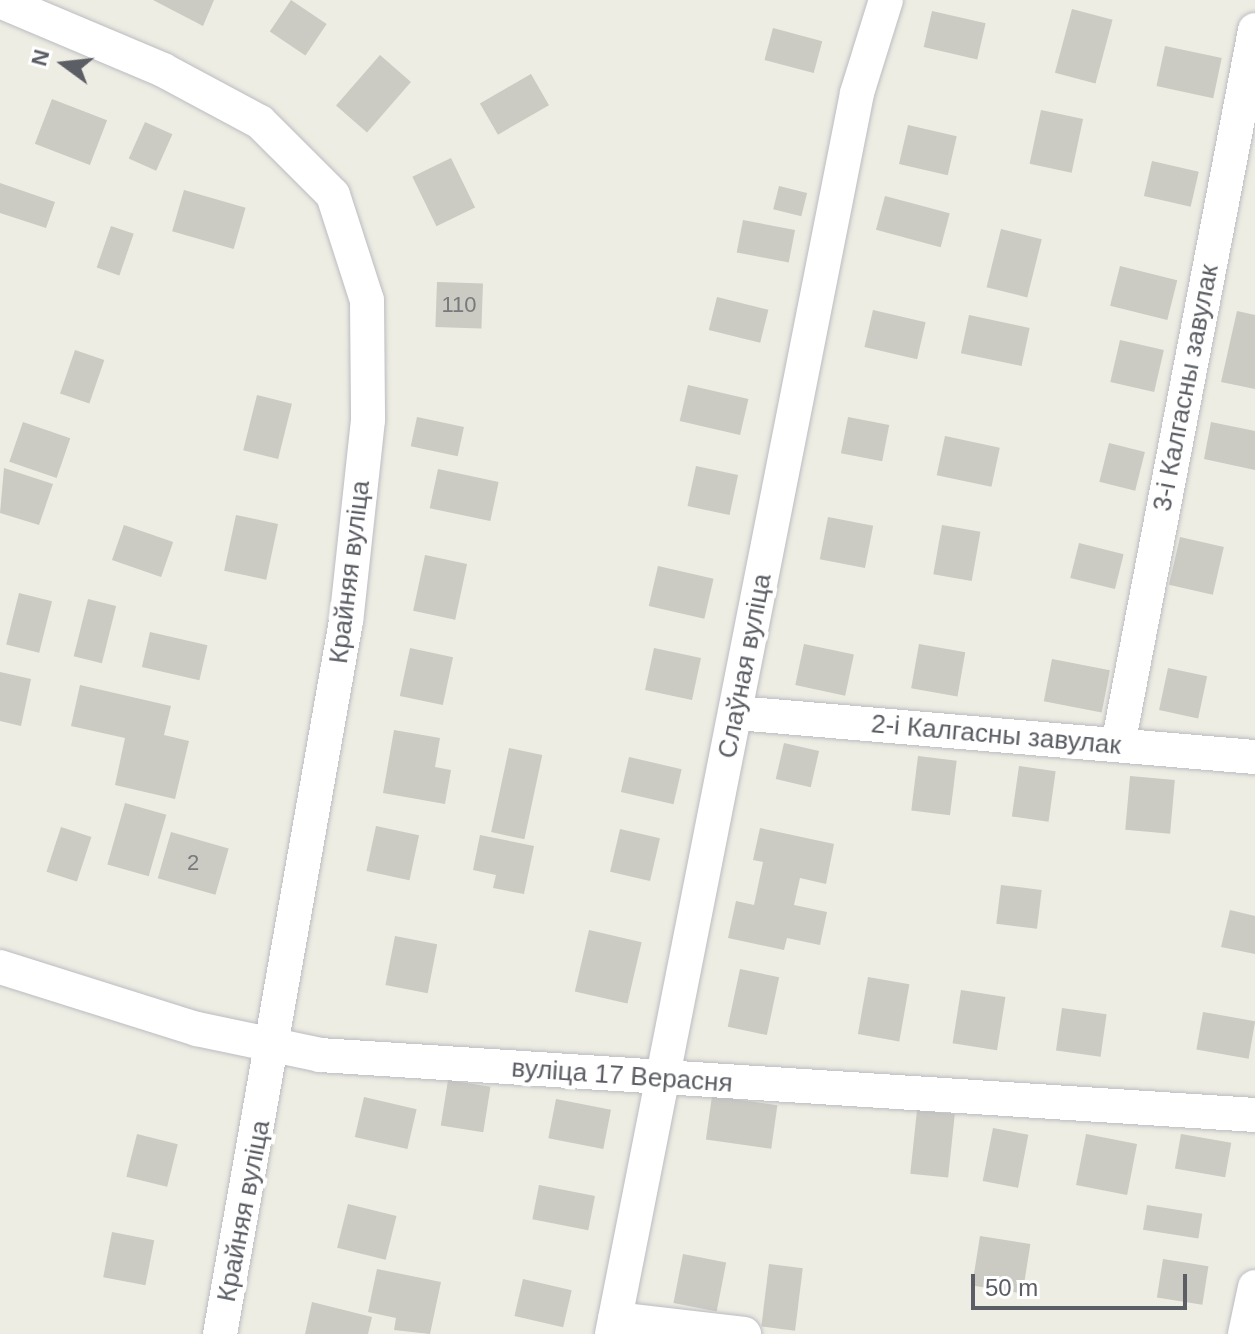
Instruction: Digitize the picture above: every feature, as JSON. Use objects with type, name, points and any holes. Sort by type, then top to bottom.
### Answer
[{"type":"street","name":"Слаўная вуліца","points":[[614,1327],[658,1079],[737,713],[857,93],[886,0]]},
{"type":"street","name":"Крайняя вуліца","points":[[0,1],[163,70],[260,122],[333,195],[367,300],[368,420],[346,621],[275,1046],[220,1334]]},
{"type":"street","name":"3-і Калгасны завулак","points":[[1118,745],[1244,142],[1255,30]]},
{"type":"street","name":"2-і Калгасны завулак","points":[[737,713],[1255,757]]},
{"type":"street","name":"вуліца 17 Верасня","points":[[0,967],[275,1046],[658,1079],[1255,1115]]},
{"type":"street","points":[[1245,1334],[1255,1287]]},
{"type":"street","points":[[614,1327],[744,1334]]},
{"type":"building","points":[[153,0],[214,0],[203,26]]},
{"type":"building","points":[[291,0],[327,24],[305,56],[270,32]]},
{"type":"building","points":[[1072,9],[1113,20],[1095,84],[1055,73]]},
{"type":"building","points":[[932,11],[986,23],[977,59],[924,47]]},
{"type":"building","points":[[773,28],[822,41],[814,73],[764,60]]},
{"type":"building","points":[[1165,46],[1222,58],[1213,98],[1156,86]]},
{"type":"building","points":[[380,55],[411,82],[367,132],[336,106]]},
{"type":"building","points":[[531,74],[549,105],[498,135],[480,104]]},
{"type":"building","points":[[52,99],[107,120],[90,165],[35,144]]},
{"type":"building","points":[[1041,110],[1083,119],[1072,173],[1030,164]]},
{"type":"building","points":[[145,122],[172,134],[156,171],[129,159]]},
{"type":"building","points":[[908,125],[957,136],[948,175],[899,164]]},
{"type":"building","points":[[451,158],[475,207],[436,226],[412,177]]},
{"type":"building","points":[[1152,161],[1199,172],[1191,207],[1144,196]]},
{"type":"building","points":[[0,183],[55,202],[46,228],[0,213]]},
{"type":"building","points":[[779,186],[807,193],[801,216],[773,209]]},
{"type":"building","points":[[184,190],[246,208],[234,249],[172,231]]},
{"type":"building","points":[[885,196],[950,213],[941,247],[876,230]]},
{"type":"building","points":[[743,220],[795,230],[789,263],[737,252]]},
{"type":"building","points":[[111,226],[134,234],[119,275],[97,268]]},
{"type":"building","points":[[1001,229],[1042,239],[1027,297],[986,287]]},
{"type":"building","points":[[1120,266],[1177,280],[1167,320],[1110,306]]},
{"type":"building","points":[[437,282],[483,284],[481,329],[435,327]]},
{"type":"building","points":[[717,297],[768,310],[760,343],[709,330]]},
{"type":"building","points":[[873,310],[926,322],[917,359],[864,347]]},
{"type":"building","points":[[1237,311],[1255,315],[1255,389],[1221,382]]},
{"type":"building","points":[[969,315],[1030,328],[1022,366],[961,353]]},
{"type":"building","points":[[1120,340],[1164,350],[1154,392],[1110,382]]},
{"type":"building","points":[[75,350],[104,360],[89,404],[60,393]]},
{"type":"building","points":[[688,385],[748,399],[740,435],[680,421]]},
{"type":"building","points":[[257,395],[292,404],[278,459],[243,450]]},
{"type":"building","points":[[417,417],[464,427],[458,456],[411,446]]},
{"type":"building","points":[[848,417],[889,425],[882,461],[841,453]]},
{"type":"building","points":[[23,422],[70,438],[57,478],[9,462]]},
{"type":"building","points":[[1211,422],[1255,431],[1255,470],[1204,459]]},
{"type":"building","points":[[945,436],[1000,448],[991,487],[937,475]]},
{"type":"building","points":[[1109,443],[1145,452],[1135,491],[1099,482]]},
{"type":"building","points":[[696,466],[738,475],[730,515],[687,506]]},
{"type":"building","points":[[4,468],[53,484],[39,525],[0,513]]},
{"type":"building","points":[[438,469],[499,482],[490,521],[430,508]]},
{"type":"building","points":[[236,515],[278,524],[266,580],[224,571]]},
{"type":"building","points":[[828,517],[873,526],[865,568],[820,559]]},
{"type":"building","points":[[124,525],[173,542],[161,577],[112,560]]},
{"type":"building","points":[[942,525],[980,532],[972,581],[933,574]]},
{"type":"building","points":[[1180,537],[1224,547],[1213,595],[1169,585]]},
{"type":"building","points":[[1079,543],[1124,554],[1115,589],[1070,578]]},
{"type":"building","points":[[425,555],[467,564],[455,620],[413,611]]},
{"type":"building","points":[[658,566],[714,579],[704,619],[649,606]]},
{"type":"building","points":[[19,593],[52,601],[39,653],[6,644]]},
{"type":"building","points":[[88,599],[116,606],[102,663],[74,656]]},
{"type":"building","points":[[150,632],[207,645],[199,680],[142,667]]},
{"type":"building","points":[[804,644],[854,655],[845,696],[795,685]]},
{"type":"building","points":[[919,644],[965,652],[957,696],[911,688]]},
{"type":"building","points":[[410,648],[453,657],[443,705],[400,696]]},
{"type":"building","points":[[654,648],[701,658],[692,700],[645,690]]},
{"type":"building","points":[[1052,659],[1110,670],[1102,712],[1044,701]]},
{"type":"building","points":[[1168,668],[1207,676],[1198,718],[1159,710]]},
{"type":"building","points":[[0,672],[31,679],[21,726],[0,721]]},
{"type":"building","points":[[80,685],[171,706],[164,735],[189,741],[175,799],[115,785],[125,738],[71,726]]},
{"type":"building","points":[[394,730],[440,738],[435,767],[451,770],[445,804],[383,793]]},
{"type":"building","points":[[784,743],[819,751],[811,787],[776,779]]},
{"type":"building","points":[[509,748],[542,755],[524,839],[491,832]]},
{"type":"building","points":[[918,756],[957,761],[950,815],[911,811]]},
{"type":"building","points":[[629,757],[682,769],[674,804],[621,792]]},
{"type":"building","points":[[1019,766],[1056,771],[1049,822],[1012,817]]},
{"type":"building","points":[[1130,776],[1175,780],[1170,834],[1125,830]]},
{"type":"building","points":[[125,803],[166,815],[149,876],[107,865]]},
{"type":"building","points":[[376,826],[419,835],[409,880],[366,871]]},
{"type":"building","points":[[61,827],[91,837],[77,882],[46,872]]},
{"type":"building","points":[[760,828],[834,844],[826,884],[800,878],[794,905],[827,912],[820,945],[787,938],[784,950],[728,938],[736,901],[754,905],[763,862],[753,860]]},
{"type":"building","points":[[620,829],[660,838],[650,881],[610,872]]},
{"type":"building","points":[[171,832],[229,849],[215,895],[158,878]]},
{"type":"building","points":[[480,835],[534,846],[524,894],[493,888],[496,875],[473,870]]},
{"type":"building","points":[[1001,885],[1042,890],[1037,929],[996,924]]},
{"type":"building","points":[[1230,910],[1255,916],[1255,954],[1221,947]]},
{"type":"building","points":[[589,930],[642,942],[627,1004],[575,991]]},
{"type":"building","points":[[395,936],[437,944],[428,993],[385,985]]},
{"type":"building","points":[[740,969],[779,977],[767,1035],[728,1027]]},
{"type":"building","points":[[868,977],[909,984],[899,1041],[858,1034]]},
{"type":"building","points":[[961,990],[1005,997],[997,1050],[953,1043]]},
{"type":"building","points":[[1062,1008],[1107,1014],[1101,1057],[1056,1051]]},
{"type":"building","points":[[1203,1012],[1255,1021],[1249,1059],[1196,1049]]},
{"type":"building","points":[[448,1080],[490,1087],[483,1132],[441,1125]]},
{"type":"building","points":[[712,1096],[777,1105],[771,1149],[706,1140]]},
{"type":"building","points":[[364,1097],[417,1109],[407,1149],[355,1137]]},
{"type":"building","points":[[556,1099],[611,1110],[603,1149],[548,1138]]},
{"type":"building","points":[[917,1110],[955,1114],[948,1178],[910,1174]]},
{"type":"building","points":[[993,1128],[1028,1135],[1018,1188],[983,1181]]},
{"type":"building","points":[[137,1134],[178,1144],[167,1187],[126,1177]]},
{"type":"building","points":[[1086,1134],[1137,1144],[1127,1195],[1076,1185]]},
{"type":"building","points":[[1181,1134],[1231,1143],[1225,1177],[1175,1168]]},
{"type":"building","points":[[539,1185],[595,1196],[588,1230],[532,1219]]},
{"type":"building","points":[[348,1204],[397,1216],[386,1260],[337,1248]]},
{"type":"building","points":[[1147,1205],[1202,1214],[1198,1238],[1143,1230]]},
{"type":"building","points":[[112,1232],[154,1240],[145,1285],[103,1277]]},
{"type":"building","points":[[980,1236],[1030,1244],[1023,1293],[972,1285]]},
{"type":"building","points":[[683,1254],[726,1262],[717,1311],[673,1303]]},
{"type":"building","points":[[1163,1259],[1208,1266],[1202,1305],[1157,1298]]},
{"type":"building","points":[[769,1264],[803,1268],[795,1331],[761,1327]]},
{"type":"building","points":[[377,1269],[441,1282],[430,1334],[394,1330],[396,1318],[368,1312]]},
{"type":"building","points":[[523,1279],[572,1290],[563,1327],[514,1316]]},
{"type":"building","points":[[312,1302],[372,1317],[368,1334],[305,1334]]}]
